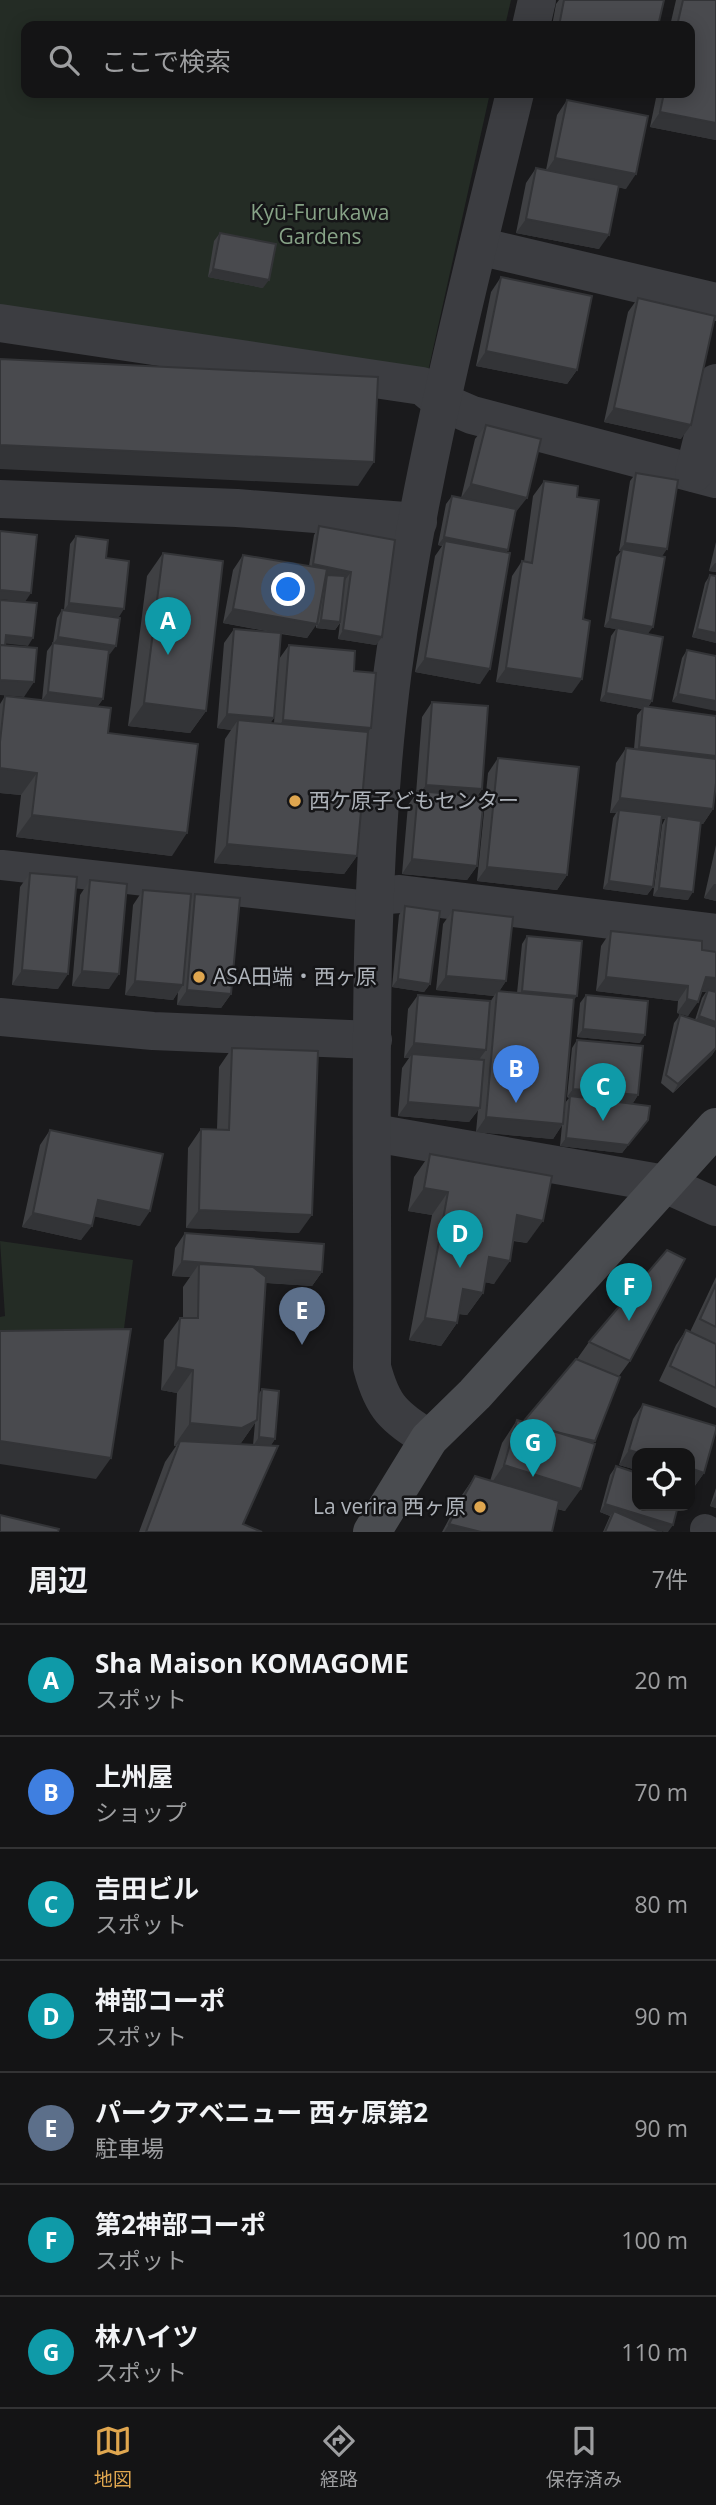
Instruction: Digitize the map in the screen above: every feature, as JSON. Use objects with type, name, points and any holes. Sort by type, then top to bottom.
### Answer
[{"type":"street","points":[[532,21],[537,0]]},
{"type":"street","points":[[429,1439],[393,1415],[377,1386],[372,1367],[375,870],[393,669],[418,522],[442,402],[514,98]]},
{"type":"street","points":[[478,246],[716,302]]},
{"type":"street","points":[[0,323],[422,386],[442,402],[472,415],[705,476],[716,383]]},
{"type":"street","points":[[0,499],[237,508],[418,522]]},
{"type":"street","points":[[376,896],[400,894],[716,933]]},
{"type":"street","points":[[0,1017],[153,1031],[373,1040]]},
{"type":"street","points":[[372,1532],[429,1439],[475,1394],[716,1127]]},
{"type":"street","points":[[374,1133],[665,1184],[716,1208]]},
{"type":"lane","points":[[1,874],[360,905],[376,896]]},
{"type":"green space","name":"Kyū-Furukawa Gardens","points":[[0,0],[511,0],[506,21],[21,21],[21,98],[489,98],[427,376],[0,309]]},
{"type":"green space","points":[[0,1241],[133,1260],[123,1336],[0,1341],[0,1317],[5,1316]]},
{"type":"building","points":[[564,0],[664,0],[659,21],[560,21]]},
{"type":"building","points":[[683,0],[716,0],[716,123],[660,112],[663,98],[695,98],[695,21],[678,21]]},
{"type":"building","points":[[567,100],[648,116],[636,174],[555,158]]},
{"type":"building","points":[[536,168],[619,185],[609,235],[526,219]]},
{"type":"building","points":[[220,233],[276,244],[269,280],[213,269]]},
{"type":"building","points":[[501,277],[592,296],[577,370],[486,351]]},
{"type":"building","points":[[638,298],[715,316],[691,425],[614,408]]},
{"type":"building","points":[[0,359],[378,377],[374,462],[0,445]]},
{"type":"building","points":[[486,425],[541,439],[527,498],[471,484]]},
{"type":"building","points":[[636,473],[678,480],[667,549],[625,543]]},
{"type":"building","points":[[544,481],[578,486],[577,497],[599,500],[583,619],[590,621],[582,679],[506,668],[522,561],[532,563]]},
{"type":"building","points":[[452,496],[516,509],[508,550],[444,537]]},
{"type":"building","points":[[319,526],[395,540],[382,637],[343,630],[351,572],[313,564]]},
{"type":"building","points":[[0,531],[37,535],[31,593],[0,590]]},
{"type":"building","points":[[76,536],[108,540],[106,558],[129,561],[124,609],[69,603]]},
{"type":"building","points":[[445,541],[510,553],[490,669],[425,658]]},
{"type":"building","points":[[622,549],[665,557],[653,627],[610,619]]},
{"type":"building","points":[[163,553],[223,561],[206,711],[144,703]]},
{"type":"building","points":[[243,555],[327,569],[317,624],[233,609]]},
{"type":"building","points":[[327,575],[345,576],[340,622],[321,620]]},
{"type":"building","points":[[710,575],[716,576],[716,633],[697,629]]},
{"type":"building","points":[[0,600],[37,603],[33,638],[6,635],[5,646],[0,645]]},
{"type":"building","points":[[62,610],[120,618],[116,646],[58,637]]},
{"type":"building","points":[[617,628],[663,637],[652,701],[606,693]]},
{"type":"building","points":[[234,629],[281,633],[274,718],[227,714]]},
{"type":"building","points":[[53,643],[109,650],[103,699],[48,692]]},
{"type":"building","points":[[0,645],[37,648],[34,682],[0,680]]},
{"type":"building","points":[[289,645],[355,651],[354,671],[376,673],[371,728],[283,720]]},
{"type":"building","points":[[687,650],[716,656],[716,701],[678,694]]},
{"type":"building","points":[[5,696],[111,708],[108,733],[198,744],[187,833],[32,815],[37,773],[0,768]]},
{"type":"building","points":[[432,702],[488,706],[482,789],[426,785]]},
{"type":"building","points":[[643,706],[716,716],[716,756],[639,747]]},
{"type":"building","points":[[238,720],[368,732],[357,856],[227,844]]},
{"type":"building","points":[[626,748],[716,759],[713,809],[620,798]]},
{"type":"building","points":[[498,758],[579,767],[567,875],[487,867]]},
{"type":"building","points":[[418,791],[484,797],[477,866],[412,859]]},
{"type":"building","points":[[619,810],[662,815],[653,887],[609,881]]},
{"type":"building","points":[[667,816],[701,821],[693,892],[659,888]]},
{"type":"building","points":[[30,873],[77,877],[68,974],[22,970]]},
{"type":"building","points":[[90,880],[127,884],[119,974],[82,971]]},
{"type":"building","points":[[143,890],[191,894],[183,985],[135,981]]},
{"type":"building","points":[[195,894],[240,898],[231,994],[187,990]]},
{"type":"building","points":[[405,906],[440,911],[430,984],[398,979]]},
{"type":"building","points":[[453,910],[513,917],[506,981],[446,976]]},
{"type":"building","points":[[611,931],[702,941],[702,950],[716,952],[716,978],[706,977],[698,1002],[687,999],[688,986],[606,977]]},
{"type":"building","points":[[527,936],[582,941],[577,996],[522,991]]},
{"type":"building","points":[[708,990],[716,992],[716,1022],[699,1016]]},
{"type":"building","points":[[497,991],[574,998],[563,1124],[486,1117]]},
{"type":"building","points":[[418,995],[490,1001],[486,1050],[414,1043]]},
{"type":"building","points":[[586,995],[648,1001],[645,1035],[583,1029]]},
{"type":"building","points":[[680,1015],[716,1027],[716,1048],[678,1084],[666,1075]]},
{"type":"building","points":[[577,1040],[643,1046],[638,1095],[573,1089]]},
{"type":"building","points":[[232,1048],[318,1051],[312,1215],[199,1210],[201,1129],[229,1130]]},
{"type":"building","points":[[412,1054],[484,1060],[480,1108],[408,1102]]},
{"type":"building","points":[[570,1096],[650,1106],[648,1120],[628,1145],[566,1138]]},
{"type":"building","points":[[50,1130],[163,1154],[150,1211],[98,1200],[92,1226],[33,1213]]},
{"type":"building","points":[[430,1154],[552,1176],[543,1221],[517,1215],[510,1261],[489,1257],[483,1293],[463,1289],[457,1323],[425,1318],[448,1192],[424,1188]]},
{"type":"building","points":[[185,1233],[324,1244],[322,1272],[182,1261]]},
{"type":"building","points":[[667,1250],[685,1259],[630,1361],[589,1342]]},
{"type":"building","points":[[199,1264],[253,1267],[266,1277],[257,1420],[242,1428],[190,1423],[193,1370],[176,1367],[180,1318],[198,1318]]},
{"type":"building","points":[[716,1284],[716,1327],[700,1319]]},
{"type":"building","points":[[131,1329],[111,1458],[0,1441],[0,1331]]},
{"type":"building","points":[[686,1330],[716,1344],[716,1388],[670,1366]]},
{"type":"building","points":[[576,1359],[620,1377],[595,1441],[523,1422]]},
{"type":"building","points":[[262,1389],[279,1391],[275,1439],[259,1437]]},
{"type":"building","points":[[643,1404],[716,1426],[704,1473],[695,1470],[695,1448],[629,1450]]},
{"type":"building","points":[[517,1420],[595,1444],[581,1489],[504,1465]]},
{"type":"building","points":[[180,1441],[278,1446],[243,1524],[262,1532],[146,1532]]},
{"type":"building","points":[[616,1466],[632,1471],[632,1511],[677,1511],[673,1525],[605,1504]]},
{"type":"building","points":[[475,1476],[559,1501],[552,1532],[481,1532],[449,1524]]},
{"type":"building","points":[[614,1511],[662,1532],[605,1532]]},
{"type":"building","points":[[0,1515],[59,1529],[58,1532],[0,1532]]},
{"type":"place","name":"Sha Maison KOMAGOME","points":[[168,655]]},
{"type":"place","name":"西ケ原子どもセンター","points":[[295,801]]},
{"type":"place","name":"ASA田端・西ヶ原","points":[[199,977]]},
{"type":"place","name":"上州屋","points":[[516,1103]]},
{"type":"place","name":"𠮷田ビル","points":[[603,1121]]},
{"type":"place","name":"神部コーポ","points":[[460,1268]]},
{"type":"place","name":"第2神部コーポ","points":[[629,1321]]},
{"type":"place","name":"パークアベニュー 西ヶ原第2","points":[[302,1345]]},
{"type":"place","name":"林ハイツ","points":[[533,1477]]},
{"type":"place","name":"La verira 西ヶ原","points":[[480,1507]]}]
